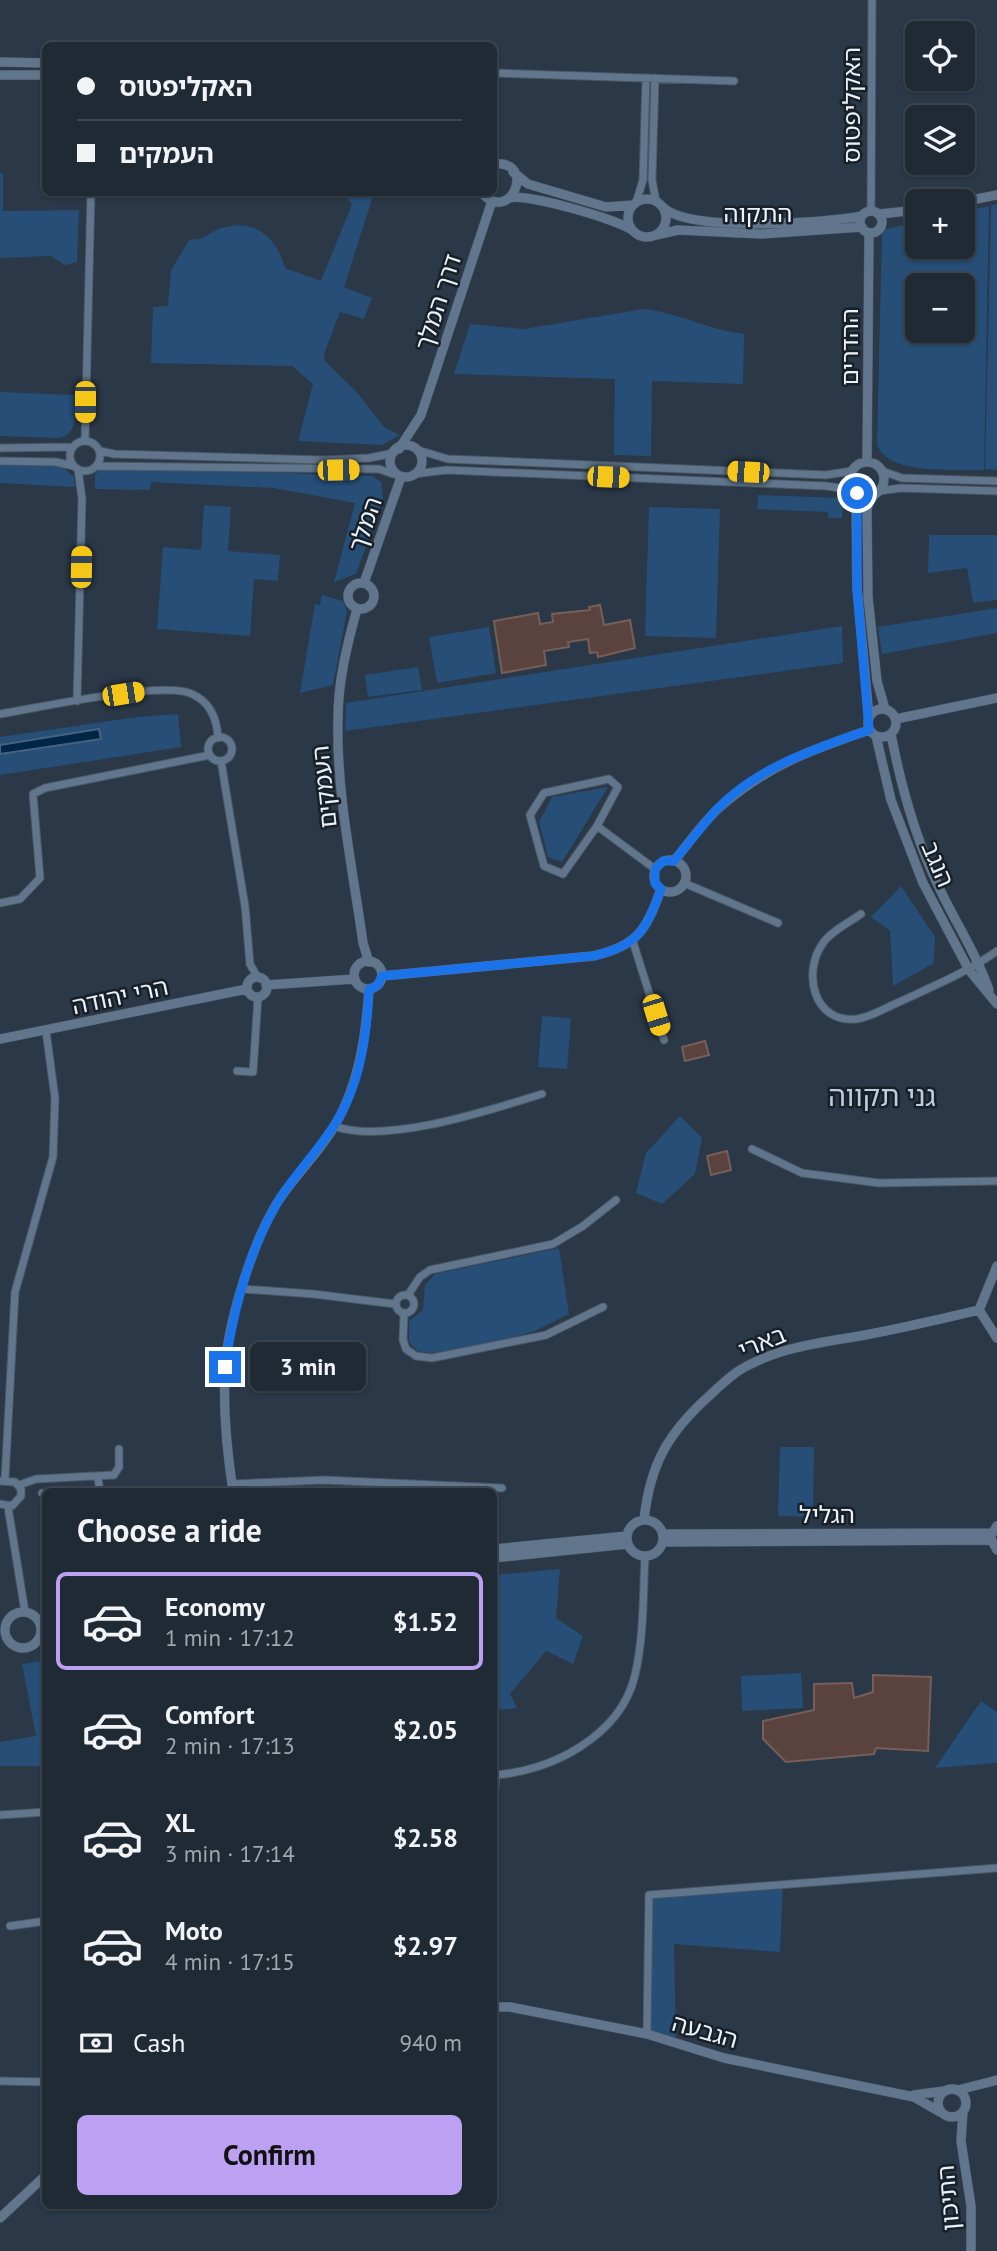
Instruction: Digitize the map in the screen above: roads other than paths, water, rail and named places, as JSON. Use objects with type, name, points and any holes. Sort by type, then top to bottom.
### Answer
[{"type":"street","name":"האקליפטוס","points":[[872,0],[874,215]]},
{"type":"street","points":[[0,62],[42,63]]},
{"type":"street","points":[[497,73],[734,80]]},
{"type":"street","points":[[0,75],[42,75]]},
{"type":"street","points":[[632,230],[628,215],[635,204],[643,180],[646,78]]},
{"type":"street","points":[[486,196],[492,201],[529,198],[610,220],[641,236],[656,235],[665,224],[666,215],[659,204],[652,180],[655,78]]},
{"type":"street","points":[[497,164],[504,165],[530,185],[606,207],[635,204],[647,199],[659,204]]},
{"type":"street","points":[[509,198],[517,186],[513,172]]},
{"type":"street","points":[[975,199],[997,195]]},
{"type":"street","points":[[85,440],[91,196]]},
{"type":"street","name":"דרך המלך","points":[[421,415],[492,201]]},
{"type":"street","name":"התקוה","points":[[659,204],[682,219],[734,223],[809,221],[874,215]]},
{"type":"street","points":[[865,230],[878,230],[874,215],[905,212]]},
{"type":"street","name":"ההדרים","points":[[867,462],[865,230],[874,215]]},
{"type":"street","name":"התקוה","points":[[656,235],[675,230],[769,234],[865,230]]},
{"type":"street","points":[[414,474],[422,463],[421,415]]},
{"type":"street","points":[[397,476],[390,463],[421,415]]},
{"type":"street","points":[[0,448],[73,447],[85,440]]},
{"type":"street","points":[[85,440],[100,451],[114,454],[321,460],[369,458],[411,445],[448,459],[826,475],[852,471]]},
{"type":"street","points":[[73,447],[70,458],[76,468],[82,499]]},
{"type":"street","points":[[78,701],[82,499],[86,480],[100,461],[100,451]]},
{"type":"street","points":[[0,461],[56,462],[88,471],[95,467],[379,470],[397,476],[454,470],[826,486],[855,491],[864,496],[901,488],[997,491]]},
{"type":"street","points":[[873,733],[869,717],[857,588],[855,491],[850,482],[852,471],[859,464],[867,462],[902,478],[997,481]]},
{"type":"street","points":[[674,861],[718,808],[760,776],[798,755],[873,733],[885,737],[895,728],[895,719],[885,709],[877,681],[867,578],[867,510],[884,482],[882,471]]},
{"type":"street","name":"המלך","points":[[364,583],[397,476]]},
{"type":"street","points":[[364,583],[372,589],[373,601],[368,608],[357,609],[349,602],[348,592],[354,584],[364,583]]},
{"type":"street","name":"העמקים","points":[[357,609],[347,644],[340,689],[338,745],[363,943],[369,962]]},
{"type":"street","points":[[0,714],[146,690],[190,692],[208,706],[216,722],[218,738]]},
{"type":"street","points":[[895,719],[997,698]]},
{"type":"street","points":[[869,717],[876,710],[885,709]]},
{"type":"street","name":"הנגב","points":[[873,733],[891,800],[923,883],[969,970],[997,1004]]},
{"type":"street","name":"הנגב","points":[[891,734],[903,796],[922,846],[937,883],[980,963],[991,995]]},
{"type":"street","points":[[210,755],[209,744],[218,738],[226,740],[232,748],[229,757],[221,761]]},
{"type":"street","points":[[0,903],[20,900],[40,878],[33,794],[44,788],[210,755],[221,761]]},
{"type":"street","points":[[221,761],[245,906],[250,964],[258,978],[266,985],[355,979]]},
{"type":"street","points":[[609,779],[618,787],[597,826],[563,874],[544,866],[530,815],[544,793],[609,779]]},
{"type":"street","points":[[597,826],[655,869]]},
{"type":"street","points":[[663,861],[674,861],[685,872],[684,883],[671,892],[661,889],[655,883],[655,869],[663,861]]},
{"type":"street","points":[[684,883],[778,923]]},
{"type":"street","points":[[382,976],[593,956],[614,951],[633,942],[646,928],[661,889]]},
{"type":"street","points":[[861,914],[824,940],[813,959],[811,972],[819,1004],[829,1013],[842,1018],[866,1017],[969,970],[997,951]]},
{"type":"street","points":[[633,942],[664,1040]]},
{"type":"street","points":[[369,962],[379,967],[382,976],[377,986],[369,989],[360,987],[355,979],[357,967],[369,962]]},
{"type":"street","points":[[258,978],[249,981],[247,989],[250,994],[258,997],[264,994],[266,985]]},
{"type":"street","name":"הרי יהודה","points":[[0,1040],[247,989]]},
{"type":"street","points":[[369,989],[362,1053],[352,1086],[334,1126],[276,1204],[257,1245],[242,1289],[225,1367],[224,1396],[233,1488],[324,1480],[502,1488]]},
{"type":"street","points":[[237,1071],[253,1072],[258,997]]},
{"type":"street","points":[[19,1485],[11,1480],[2,1480],[15,1292],[53,1157],[55,1098],[46,1031]]},
{"type":"street","points":[[334,1126],[351,1132],[376,1133],[475,1115],[542,1094]]},
{"type":"street","points":[[752,1149],[802,1173],[879,1183],[997,1181]]},
{"type":"street","points":[[408,1295],[420,1277],[430,1270],[553,1244],[583,1226],[616,1199]]},
{"type":"street","points":[[997,1266],[979,1310],[997,1338]]},
{"type":"street","points":[[242,1289],[395,1304]]},
{"type":"street","points":[[395,1304],[400,1296],[408,1295],[413,1298],[414,1307],[404,1313]]},
{"type":"street","points":[[395,1304],[398,1310],[404,1313]]},
{"type":"street","points":[[404,1313],[403,1340],[406,1349],[416,1356],[432,1358],[546,1335],[603,1307]]},
{"type":"street","name":"בארי","points":[[644,1520],[649,1482],[664,1445],[687,1415],[726,1380],[750,1364],[788,1349],[979,1310]]},
{"type":"street","points":[[19,1485],[36,1479],[98,1478],[114,1475],[118,1471],[119,1449]]},
{"type":"street","points":[[98,1478],[100,1488]]},
{"type":"street","points":[[19,1485],[20,1499],[4,1505],[25,1612]]},
{"type":"street","points":[[644,1520],[654,1522],[663,1538],[657,1552],[645,1556],[636,1554],[627,1540],[632,1525],[644,1520]]},
{"type":"street","points":[[993,1533],[997,1550]]},
{"type":"street","name":"הגליל","points":[[663,1538],[993,1533]]},
{"type":"street","points":[[497,1549],[627,1540]]},
{"type":"street","points":[[497,1558],[627,1540]]},
{"type":"street","points":[[497,1776],[536,1769],[569,1755],[611,1720],[625,1700],[635,1676],[645,1556]]},
{"type":"street","points":[[42,1621],[25,1612],[15,1614],[3,1625],[4,1641],[12,1645],[24,1648],[33,1646],[42,1638]]},
{"type":"street","points":[[0,1815],[42,1812]]},
{"type":"street","points":[[647,2034],[649,1895],[997,1868]]},
{"type":"street","points":[[10,1926],[42,1922]]},
{"type":"street","name":"הגבעה","points":[[497,2007],[510,2007],[647,2034],[724,2058],[905,2095],[928,2103],[943,2114]]},
{"type":"street","points":[[0,2081],[42,2082]]},
{"type":"street","points":[[961,2141],[937,2103],[944,2091],[995,2081]]},
{"type":"street","points":[[943,2114],[957,2116],[982,2087],[995,2081]]},
{"type":"street","points":[[958,2090],[964,2096],[965,2109],[961,2141]]},
{"type":"street","name":"הגבעה","points":[[905,2095],[926,2095],[944,2091]]},
{"type":"street","name":"התיכון","points":[[961,2141],[971,2206],[971,2251]]},
{"type":"street","points":[[0,2218],[42,2179]]},
{"type":"district","name":"גני תקווה","points":[[882,1095]]}]
